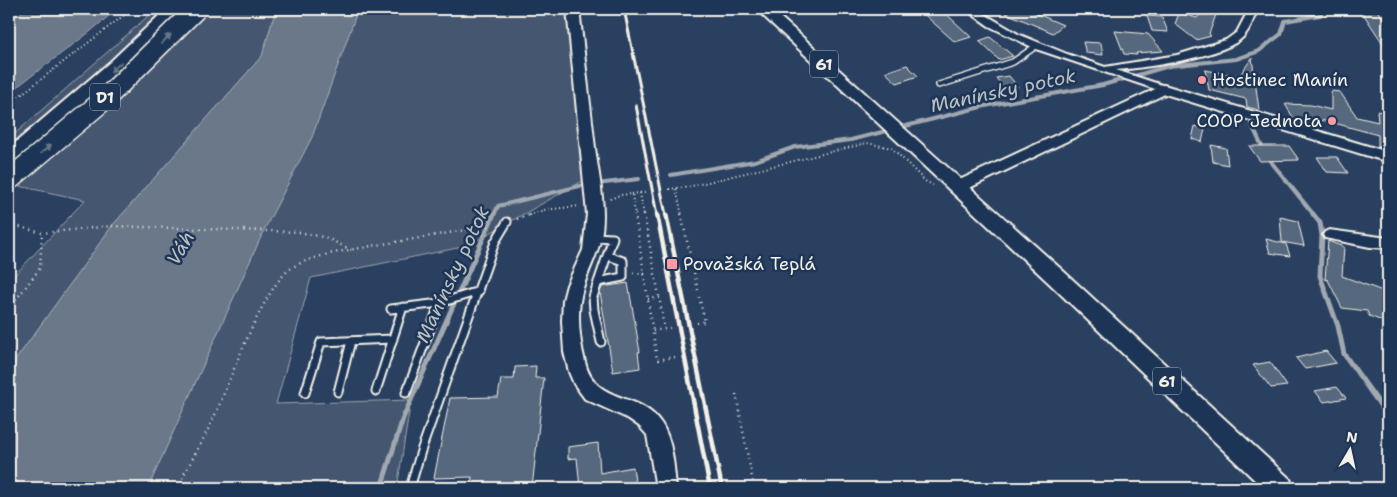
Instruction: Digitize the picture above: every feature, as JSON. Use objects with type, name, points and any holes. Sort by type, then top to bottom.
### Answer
[{"type":"highway","name":"D1","points":[[9,159],[117,66],[176,9]]},
{"type":"highway","name":"D1","points":[[9,180],[94,108],[196,9]]},
{"type":"main road","name":"61","points":[[763,9],[903,136],[1281,488]]},
{"type":"street","points":[[573,9],[594,200],[594,237],[574,289],[572,303],[572,342],[578,373],[582,383],[592,395],[634,412],[649,422],[658,440],[666,488]]},
{"type":"street","points":[[970,9],[984,20],[1024,42],[1164,89],[1388,157]]},
{"type":"street","points":[[1102,69],[1140,66],[1225,45],[1240,35],[1253,9]]},
{"type":"street","points":[[958,187],[1164,89]]},
{"type":"street","points":[[1329,235],[1388,243]]},
{"type":"lane","points":[[939,85],[1013,62],[1036,46]]},
{"type":"lane","points":[[410,488],[421,451],[495,242],[507,222]]},
{"type":"lane","points":[[594,237],[612,238],[608,256],[593,297],[601,342]]},
{"type":"lane","points":[[598,282],[623,277],[622,261],[608,256]]},
{"type":"lane","points":[[391,309],[440,303],[478,291]]},
{"type":"lane","points":[[406,393],[440,303]]},
{"type":"lane","points":[[376,391],[403,307]]},
{"type":"lane","points":[[305,393],[321,342],[393,339]]},
{"type":"lane","points":[[338,392],[351,340]]},
{"type":"path","points":[[9,14],[16,9]]},
{"type":"path","points":[[9,104],[132,9]]},
{"type":"path","points":[[669,189],[867,143],[892,148],[925,181]]},
{"type":"path","points":[[676,188],[698,290]]},
{"type":"path","points":[[178,488],[213,419],[273,286],[293,267],[310,260],[351,250],[507,222],[544,210],[645,192]]},
{"type":"path","points":[[640,193],[658,296]]},
{"type":"path","points":[[632,194],[658,360],[675,357]]},
{"type":"path","points":[[9,224],[42,232],[112,226],[264,230],[317,234],[338,242],[351,250]]},
{"type":"path","points":[[9,309],[40,268],[42,232]]},
{"type":"path","points":[[648,298],[664,297]]},
{"type":"path","points":[[697,323],[705,322],[699,297]]},
{"type":"path","points":[[660,302],[664,329]]},
{"type":"path","points":[[653,331],[670,328]]},
{"type":"path","points":[[736,394],[754,488]]},
{"type":"shaded area","points":[[156,9],[276,9],[262,56],[112,226],[9,369],[9,281],[85,200],[9,184],[9,139]]},
{"type":"shaded area","points":[[358,9],[568,9],[586,179],[467,246],[311,278],[276,404],[411,400],[397,488],[148,488],[264,230],[312,137]]},
{"type":"water","points":[[26,9],[117,9],[9,93],[9,21]]},
{"type":"water","name":"Váh","points":[[276,9],[358,9],[312,137],[264,230],[148,488],[9,488],[9,369],[112,226],[262,56]]},
{"type":"building","points":[[918,9],[941,9],[971,37],[955,42]]},
{"type":"building","points":[[997,9],[1026,9],[1063,25],[1053,33]]},
{"type":"building","points":[[1205,9],[1218,9],[1209,34],[1211,36],[1196,40],[1175,24],[1179,13],[1197,18]]},
{"type":"building","points":[[1360,9],[1377,9],[1388,26],[1388,51]]},
{"type":"building","points":[[1147,16],[1162,17],[1168,32],[1152,31]]},
{"type":"building","points":[[1115,31],[1148,34],[1163,51],[1136,53],[1137,55],[1124,54]]},
{"type":"building","points":[[990,37],[1013,56],[999,60],[979,41]]},
{"type":"building","points":[[1083,42],[1101,43],[1103,55],[1086,53]]},
{"type":"building","points":[[1252,58],[1259,110],[1247,107],[1246,99],[1209,90],[1205,70],[1239,76]]},
{"type":"building","points":[[907,65],[918,76],[897,83],[885,72]]},
{"type":"building","points":[[1009,76],[1018,87],[1005,89],[996,78]]},
{"type":"building","points":[[1331,91],[1340,92],[1357,117],[1378,122],[1377,111],[1388,114],[1388,145],[1378,146],[1378,135],[1327,121],[1294,119],[1285,104],[1311,105],[1331,110]]},
{"type":"building","points":[[1195,126],[1205,129],[1202,142],[1192,139]]},
{"type":"building","points":[[1211,145],[1226,148],[1228,165],[1213,162]]},
{"type":"building","points":[[1249,146],[1289,146],[1299,160],[1260,161]]},
{"type":"building","points":[[1317,157],[1337,157],[1348,173],[1327,172]]},
{"type":"building","points":[[1280,217],[1298,221],[1304,246],[1282,242]]},
{"type":"building","points":[[1266,239],[1286,244],[1290,256],[1270,253]]},
{"type":"building","points":[[1328,241],[1344,247],[1342,276],[1388,293],[1388,323],[1369,316],[1367,311],[1342,308],[1328,280],[1325,279]]},
{"type":"building","points":[[628,283],[640,352],[638,352],[640,368],[613,372],[600,292],[602,287]]},
{"type":"building","points":[[1326,351],[1336,363],[1305,369],[1296,358]]},
{"type":"building","points":[[1270,362],[1287,386],[1271,388],[1253,365]]},
{"type":"building","points":[[536,366],[535,378],[544,378],[532,488],[471,488],[472,477],[434,478],[450,398],[498,397],[501,379],[514,379],[515,367]]},
{"type":"building","points":[[1337,387],[1346,398],[1324,402],[1315,391]]},
{"type":"building","points":[[598,443],[600,473],[633,467],[636,488],[580,488],[577,458],[568,459],[568,447]]},
{"type":"waterway","name":"Manínsky potok","points":[[898,128],[985,106],[1103,85],[1169,66],[1236,59],[1259,51],[1281,34],[1285,21],[1320,15],[1323,9]]},
{"type":"waterway","points":[[1251,123],[1264,151]]},
{"type":"waterway","name":"Manínsky potok","points":[[671,175],[755,161],[795,147],[851,140],[890,130]]},
{"type":"waterway","points":[[1268,158],[1314,215]]},
{"type":"waterway","name":"Manínsky potok","points":[[596,184],[639,179]]},
{"type":"waterway","name":"Manínsky potok","points":[[494,215],[498,206],[588,184]]},
{"type":"waterway","name":"Manínsky potok","points":[[381,488],[403,418],[494,214]]},
{"type":"waterway","points":[[1313,214],[1320,223],[1322,235],[1320,276],[1338,326],[1344,354],[1388,416]]},
{"type":"railway","points":[[624,9],[666,215]]},
{"type":"railway","points":[[636,105],[657,215]]},
{"type":"railway","points":[[657,214],[710,488]]},
{"type":"railway","points":[[666,214],[722,488]]},
{"type":"place","name":"Hostinec Manín","points":[[1202,80]]},
{"type":"place","name":"COOP Jednota","points":[[1332,121]]},
{"type":"place","name":"Považská Teplá","points":[[672,264]]}]
